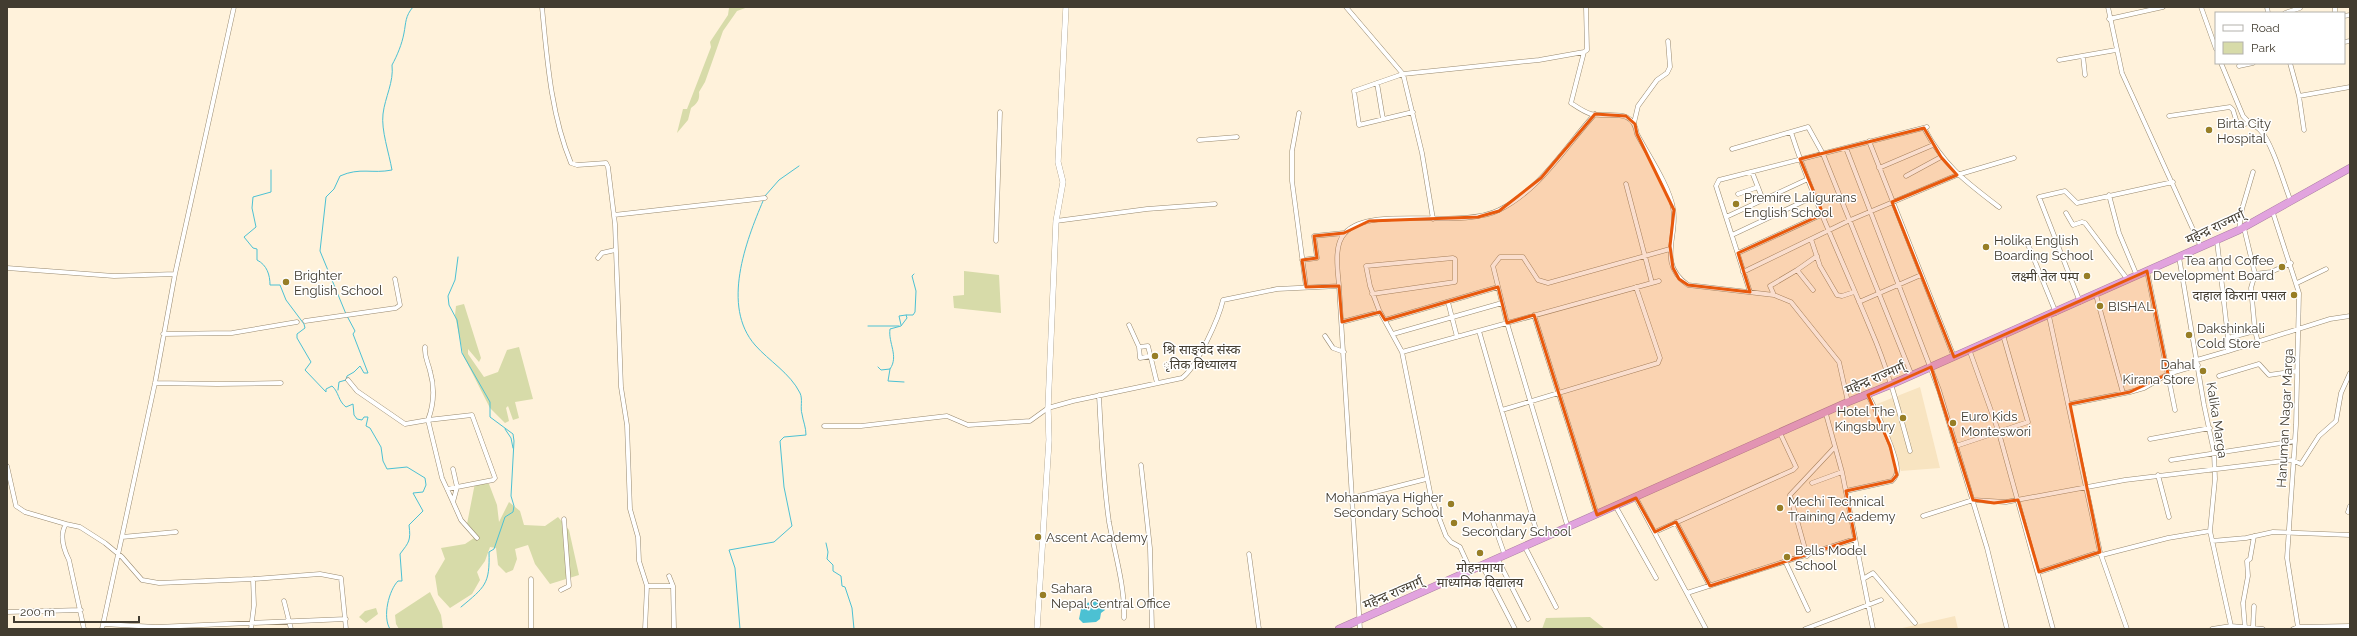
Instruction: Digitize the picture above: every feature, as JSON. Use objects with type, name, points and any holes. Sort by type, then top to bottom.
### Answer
[{"type":"highway","name":"महेन्द्र राज्मार्ग्","points":[[1339,629],[1472,572],[1616,506],[1826,414],[1848,402],[1912,376],[1969,349],[2080,302],[2217,241],[2273,214],[2350,168]]},
{"type":"street","points":[[234,7],[175,274],[155,383],[102,627],[156,627],[346,619]]},
{"type":"street","points":[[542,7],[552,86],[564,147],[570,163],[578,165],[606,163],[614,215],[621,387],[627,425],[630,509],[635,531],[638,537],[639,561],[647,586],[645,629]]},
{"type":"street","points":[[1037,629],[1049,440],[1048,408],[1056,221],[1063,182],[1058,162],[1066,7]]},
{"type":"street","points":[[1346,7],[1403,74],[1424,160],[1433,219]]},
{"type":"street","points":[[1412,112],[1359,125],[1354,91],[1403,74],[1539,60],[1584,52],[1588,50],[1586,7]]},
{"type":"street","points":[[2108,7],[2109,19],[2122,73],[2202,247]]},
{"type":"street","points":[[2109,19],[2163,7]]},
{"type":"street","points":[[2201,7],[2215,46]]},
{"type":"street","points":[[2288,12],[2300,8]]},
{"type":"street","points":[[2211,35],[2215,33]]},
{"type":"street","points":[[1634,123],[1642,101],[1657,80],[1667,73],[1670,67],[1668,41]]},
{"type":"street","points":[[2059,60],[2116,50]]},
{"type":"street","points":[[1584,52],[1571,103],[1589,114],[1626,116],[1634,123],[1637,134],[1666,190],[1674,210],[1670,249],[1673,268],[1680,279],[1688,285],[1774,295],[1791,302],[1839,362],[1848,402]]},
{"type":"street","points":[[2082,56],[2085,75]]},
{"type":"street","points":[[2221,64],[2248,123],[2260,130],[2268,142],[2291,202]]},
{"type":"street","points":[[2239,66],[2248,64]]},
{"type":"street","points":[[2290,64],[2299,96],[2304,130]]},
{"type":"street","points":[[1377,83],[1383,119]]},
{"type":"street","points":[[2299,96],[2350,87]]},
{"type":"street","points":[[2169,116],[2230,107],[2234,110],[2238,126],[2248,123]]},
{"type":"street","points":[[996,241],[1000,112]]},
{"type":"street","points":[[1298,114],[1292,151],[1292,181],[1306,287]]},
{"type":"street","points":[[1302,260],[1317,258],[1314,236],[1344,233],[1369,221],[1478,217],[1499,210],[1541,178],[1595,114]]},
{"type":"street","points":[[1732,149],[1808,127],[1823,154],[1848,221],[1912,376]]},
{"type":"street","points":[[1750,292],[1716,186],[1719,180],[1925,127],[1933,145],[1941,157],[1957,175],[1999,207]]},
{"type":"street","points":[[1791,132],[1822,214],[1871,329],[1910,451]]},
{"type":"street","points":[[1199,140],[1237,137]]},
{"type":"street","points":[[1869,141],[1954,357]]},
{"type":"street","points":[[1879,168],[1933,145]]},
{"type":"street","points":[[1846,148],[1931,367],[1972,500],[2007,629]]},
{"type":"street","points":[[1906,176],[1941,157]]},
{"type":"street","points":[[1743,272],[1848,221],[1870,213],[1892,202],[1957,175],[2014,158]]},
{"type":"street","points":[[1752,172],[1763,200]]},
{"type":"street","points":[[2253,172],[2242,209],[2242,229],[2255,274],[2251,288],[2255,331],[2258,342]]},
{"type":"street","points":[[1726,217],[1808,179]]},
{"type":"street","points":[[2080,302],[2039,196],[2065,191],[2077,203],[2172,182]]},
{"type":"street","points":[[1626,184],[1652,283]]},
{"type":"street","points":[[1738,194],[1758,187]]},
{"type":"street","points":[[2108,195],[2119,232],[2137,276]]},
{"type":"street","points":[[1732,235],[1815,196]]},
{"type":"street","points":[[614,215],[765,198]]},
{"type":"street","points":[[1056,221],[1147,209],[1215,204]]},
{"type":"street","points":[[2066,213],[2073,225],[2082,222],[2085,223],[2129,280]]},
{"type":"street","points":[[1738,253],[1822,214]]},
{"type":"street","name":"Hanuman Nagar Marga","points":[[2273,214],[2297,284],[2298,371],[2287,558],[2298,627]]},
{"type":"street","points":[[1344,233],[1339,247],[1337,264],[1344,352],[1360,629]]},
{"type":"street","points":[[1811,239],[1817,256],[1837,295],[1842,296],[1854,292]]},
{"type":"street","points":[[2217,241],[2228,338],[2228,351]]},
{"type":"street","points":[[2027,242],[2052,314],[2086,488],[2101,553],[2128,629]]},
{"type":"street","points":[[1568,528],[1507,323],[1493,266],[1500,257],[1523,257],[1538,280],[1548,283],[1670,249]]},
{"type":"street","points":[[598,258],[602,253],[615,250]]},
{"type":"street","points":[[1774,295],[1770,286],[1817,256]]},
{"type":"street","name":"Kalika Marga","points":[[2180,257],[2214,452],[2210,530],[2231,626]]},
{"type":"street","points":[[1372,294],[1455,282],[1456,259],[1453,258],[1366,266],[1372,294],[1402,352],[1426,479],[1446,536],[1450,542],[1460,547],[1472,572]]},
{"type":"street","points":[[2255,274],[2271,272],[2291,263]]},
{"type":"street","points":[[7,268],[114,276],[175,274]]},
{"type":"street","points":[[2297,284],[2326,269]]},
{"type":"street","points":[[1797,270],[1813,290]]},
{"type":"street","points":[[2147,271],[2175,410]]},
{"type":"street","points":[[1859,302],[1921,274]]},
{"type":"street","points":[[305,320],[396,308],[400,305],[395,279]]},
{"type":"street","points":[[1402,352],[1659,281]]},
{"type":"street","points":[[824,426],[861,426],[947,416],[968,425],[1030,421],[1048,408],[1099,395],[1182,378],[1193,367],[1220,313],[1223,300],[1277,289],[1339,286]]},
{"type":"street","points":[[1385,320],[1498,287]]},
{"type":"street","points":[[1502,410],[1660,361],[1636,287]]},
{"type":"street","points":[[2096,295],[2124,393]]},
{"type":"street","points":[[1448,302],[1457,337]]},
{"type":"street","points":[[1393,334],[1502,303]]},
{"type":"street","points":[[1342,322],[1380,312]]},
{"type":"street","points":[[1534,315],[1560,393],[1597,515]]},
{"type":"street","points":[[2197,360],[2330,319],[2350,316]]},
{"type":"street","points":[[163,334],[232,333],[298,322]]},
{"type":"street","points":[[1129,325],[1138,347],[1140,358],[1151,356]]},
{"type":"street","points":[[1479,331],[1540,540]]},
{"type":"street","points":[[2228,338],[2255,331]]},
{"type":"street","points":[[1956,446],[2026,424],[2028,420],[2003,335]]},
{"type":"street","points":[[1325,336],[1333,348],[1344,352]]},
{"type":"street","points":[[1138,347],[1148,346],[1157,383]]},
{"type":"street","points":[[425,347],[424,358],[432,376],[434,403],[428,420],[442,478],[461,520],[477,538]]},
{"type":"street","points":[[1969,349],[1999,433],[2039,572],[2053,629]]},
{"type":"street","points":[[2219,376],[2259,364],[2269,375],[2298,371]]},
{"type":"street","points":[[2070,404],[2144,388],[2168,374],[2198,365]]},
{"type":"street","points":[[1923,516],[1972,500],[1994,503],[2158,475],[2292,460],[2301,464],[2319,436],[2336,421],[2341,393],[2350,373]]},
{"type":"street","points":[[348,380],[357,391],[404,424],[467,415],[474,418],[495,478],[493,480],[447,489]]},
{"type":"street","points":[[155,383],[281,383]]},
{"type":"street","points":[[1099,395],[1103,469],[1109,522],[1125,597],[1124,618]]},
{"type":"street","points":[[1846,491],[1892,481],[1897,475],[1897,468],[1890,446],[1868,395]]},
{"type":"street","points":[[1826,414],[1842,472],[1873,629]]},
{"type":"street","points":[[2150,439],[2210,428]]},
{"type":"street","points":[[1655,532],[1793,470],[1796,467],[1780,433]]},
{"type":"street","points":[[2171,460],[2214,452],[2295,441]]},
{"type":"street","points":[[1807,556],[1790,495],[1835,447]]},
{"type":"street","points":[[1141,465],[1150,548],[1152,629]]},
{"type":"street","points":[[7,466],[16,506],[25,512],[80,527],[117,553],[142,580],[151,582],[253,579],[320,574],[341,578],[346,629]]},
{"type":"street","points":[[453,469],[457,487],[453,502]]},
{"type":"street","points":[[1812,482],[1842,472]]},
{"type":"street","points":[[2158,475],[2169,517]]},
{"type":"street","points":[[1352,498],[1426,479]]},
{"type":"street","points":[[1636,498],[1706,629]]},
{"type":"street","points":[[1616,506],[1656,578]]},
{"type":"street","points":[[2348,512],[2350,506]]},
{"type":"street","points":[[1491,516],[1501,558],[1528,619]]},
{"type":"street","points":[[561,590],[569,586],[564,520]]},
{"type":"street","points":[[1676,522],[1710,586]]},
{"type":"street","points":[[66,524],[62,537],[64,551],[69,560],[73,587],[81,610],[84,629]]},
{"type":"street","points":[[2039,572],[2101,553],[2210,530]]},
{"type":"street","points":[[2212,542],[2289,531],[2302,534],[2350,535]]},
{"type":"street","points":[[122,537],[176,532]]},
{"type":"street","points":[[2245,628],[2243,603],[2248,576],[2247,561],[2250,559],[2254,536]]},
{"type":"street","points":[[1687,593],[1786,563],[1855,539]]},
{"type":"street","points":[[1525,547],[1556,607]]},
{"type":"street","points":[[1249,554],[1259,629]]},
{"type":"street","points":[[1786,563],[1808,610]]},
{"type":"street","points":[[1483,567],[1515,629]]},
{"type":"street","points":[[1863,579],[1873,574],[1915,623]]},
{"type":"street","points":[[669,576],[673,586],[674,629]]},
{"type":"street","points":[[251,629],[253,579]]},
{"type":"street","points":[[530,579],[531,629]]},
{"type":"street","points":[[647,586],[673,586]]},
{"type":"street","points":[[1805,629],[1881,600]]},
{"type":"street","points":[[284,601],[291,629]]},
{"type":"street","points":[[2253,628],[2254,606]]},
{"type":"street","points":[[7,612],[81,610]]},
{"type":"street","points":[[2212,629],[2231,626],[2263,629]]},
{"type":"street","points":[[2293,629],[2298,627],[2350,626]]},
{"type":"highlighted area","points":[[1595,114],[1626,116],[1635,124],[1637,134],[1674,210],[1670,246],[1673,268],[1679,279],[1688,285],[1750,292],[1738,253],[1823,214],[1800,159],[1924,128],[1941,157],[1957,175],[1892,202],[1954,357],[2147,271],[2168,374],[2130,392],[2070,404],[2100,552],[2039,572],[2018,500],[1994,503],[1973,500],[1931,367],[1868,395],[1890,446],[1897,475],[1892,481],[1846,491],[1855,539],[1710,586],[1676,522],[1655,532],[1636,498],[1597,515],[1534,315],[1507,323],[1498,287],[1385,320],[1380,312],[1342,322],[1339,286],[1306,287],[1302,260],[1317,258],[1314,236],[1344,233],[1369,221],[1478,217],[1499,211],[1541,178]]},
{"type":"shaded area","points":[[1920,387],[1940,468],[1901,471],[1877,404]]},
{"type":"shaded area","points":[[1955,616],[1958,629],[1898,629]]},
{"type":"green space","points":[[748,7],[737,11],[723,31],[705,82],[699,92],[698,102],[691,108],[688,120],[677,133],[683,109],[687,109],[711,47],[710,42],[728,15],[729,8]]},
{"type":"green space","points":[[964,271],[999,275],[1001,313],[954,308],[953,296],[964,295]]},
{"type":"green space","points":[[464,304],[481,358],[479,362],[468,349],[468,354],[484,377],[498,372],[507,350],[519,347],[533,399],[515,402],[519,418],[513,420],[508,406],[506,408],[509,421],[505,423],[490,408],[462,353],[463,354],[455,315],[456,306]]},
{"type":"green space","points":[[475,483],[489,484],[497,505],[499,522],[509,502],[520,511],[524,525],[545,526],[558,517],[569,530],[579,575],[550,584],[535,564],[528,545],[515,549],[517,559],[513,570],[506,573],[498,565],[496,548],[490,547],[485,561],[477,572],[480,580],[472,594],[450,608],[438,595],[435,576],[445,559],[441,548],[465,544],[474,538],[466,529]]},
{"type":"green space","points":[[430,592],[441,615],[443,629],[399,629],[396,624],[395,615]]},
{"type":"green space","points":[[376,608],[378,614],[366,623],[359,617],[365,611]]},
{"type":"green space","points":[[1590,617],[1605,629],[1542,629],[1546,618]]},
{"type":"water","points":[[1096,601],[1105,610],[1101,613],[1100,619],[1096,622],[1083,623],[1079,619],[1082,604]]},
{"type":"waterway","points":[[346,314],[320,251],[326,197],[334,189],[340,176],[347,173],[392,170],[384,134],[383,114],[391,83],[392,65],[402,41],[407,17],[413,7]]},
{"type":"waterway","points":[[765,196],[779,180],[799,166]]},
{"type":"waterway","points":[[271,170],[271,192],[253,197],[252,208],[256,227],[244,237],[253,248],[257,249],[257,260],[267,271],[270,285],[280,285],[286,300],[304,324],[305,328],[297,334],[297,338],[311,362],[305,370],[326,392],[326,389],[332,386],[343,405],[346,407],[353,404],[354,415],[357,419],[362,420],[364,417],[368,417],[366,426],[370,428],[381,447],[383,461],[387,469],[407,467],[425,478],[426,485],[423,492],[413,493],[423,511],[409,525],[409,541],[400,554],[402,581],[398,581],[389,597],[387,618],[390,629]]},
{"type":"waterway","points":[[740,629],[735,568],[729,550],[774,542],[792,526],[784,487],[780,441],[784,437],[806,435],[806,429],[801,412],[800,393],[791,379],[755,345],[745,329],[740,312],[738,293],[740,273],[750,235],[763,201]]},
{"type":"waterway","points":[[458,257],[455,280],[448,296],[449,305],[457,320],[462,353],[490,402],[490,417],[513,434],[514,441],[511,496],[514,506],[513,512],[505,517],[494,549],[489,552],[487,578],[484,584],[481,589],[461,607]]},
{"type":"waterway","points":[[878,367],[881,370],[890,369],[893,364],[894,359],[890,339],[890,329],[901,326],[907,318],[906,315],[913,315],[915,312],[916,291],[912,276],[914,274]]},
{"type":"waterway","points":[[901,325],[899,316],[906,315]]},
{"type":"waterway","points":[[338,390],[339,382],[346,380],[347,376],[360,366],[364,373],[368,373],[353,334],[355,331],[347,316]]},
{"type":"waterway","points":[[868,326],[899,326]]},
{"type":"waterway","points":[[890,369],[888,381],[904,382]]},
{"type":"waterway","points":[[505,429],[511,438],[513,448]]},
{"type":"waterway","points":[[826,543],[828,552],[827,559],[833,565],[833,571],[841,576],[842,586],[845,587],[852,608],[854,629]]},
{"type":"place","name":"Birta City Hospital","points":[[2209,130]]},
{"type":"place","name":"Premire Laligurans English School","points":[[1736,204]]},
{"type":"place","name":"Holika English Boarding School","points":[[1986,247]]},
{"type":"place","name":"Tea and Coffee Development Board","points":[[2282,267]]},
{"type":"place","name":"लक्ष्मी तेल पम्प","points":[[2087,276]]},
{"type":"place","name":"Brighter English School","points":[[286,282]]},
{"type":"place","name":"दाहाल किराना पसल","points":[[2294,295]]},
{"type":"place","name":"BISHAL","points":[[2100,306]]},
{"type":"place","name":"Dakshinkali Cold Store","points":[[2189,335]]},
{"type":"place","name":"श्रि साङ्वेद संस्क ृतिक विध्यालय","points":[[1155,356]]},
{"type":"place","name":"Dahal Kirana Store","points":[[2203,371]]},
{"type":"place","name":"Hotel The Kingsbury","points":[[1903,418]]},
{"type":"place","name":"Euro Kids Monteswori","points":[[1953,423]]},
{"type":"place","name":"Mohanmaya Higher Secondary School","points":[[1451,504]]},
{"type":"place","name":"Mechi Technical Training Academy","points":[[1780,508]]},
{"type":"place","name":"Mohanmaya Secondary School","points":[[1454,523]]},
{"type":"place","name":"Ascent Academy","points":[[1038,537]]},
{"type":"place","name":"मोहनमाया माध्यमिक विद्यालय","points":[[1480,553]]},
{"type":"place","name":"Bells Model School","points":[[1787,557]]},
{"type":"place","name":"Sahara Nepal,Central Office","points":[[1043,595]]}]
